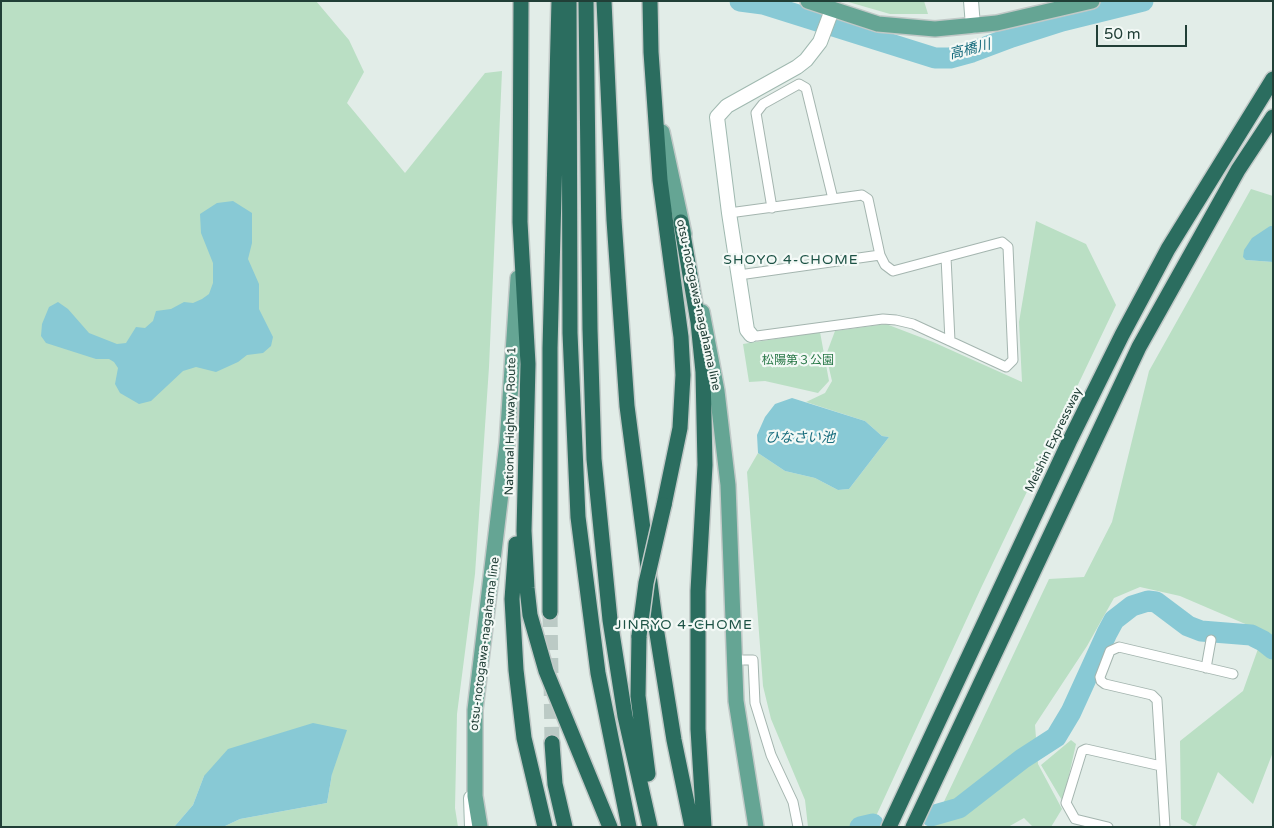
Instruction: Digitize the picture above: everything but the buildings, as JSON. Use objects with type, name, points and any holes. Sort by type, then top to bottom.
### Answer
[{"type":"highway","name":"National Highway Route 1","points":[[521,1],[520,222],[526,310],[528,410],[524,531],[530,615],[546,671],[610,827]]},
{"type":"highway","points":[[550,612],[550,348],[559,1]]},
{"type":"highway","points":[[569,1],[570,342],[578,517],[598,673],[629,827]]},
{"type":"highway","points":[[586,1],[590,338],[594,459],[611,629],[625,716],[650,827]]},
{"type":"highway","points":[[604,1],[614,220],[627,406],[655,620],[692,827]]},
{"type":"highway","points":[[650,1],[651,52],[660,180],[681,337],[683,375],[680,428],[646,583],[639,636],[638,696],[641,726],[658,827]]},
{"type":"highway","name":"Meishin Expressway","points":[[889,827],[1069,442],[1122,335],[1168,249],[1273,79]]},
{"type":"highway","points":[[912,827],[1139,347],[1234,179],[1273,117]]},
{"type":"highway","points":[[681,222],[698,322],[703,381],[705,464],[698,591],[698,729],[704,827]]},
{"type":"highway","points":[[528,410],[514,562],[512,632],[524,738],[545,827]]},
{"type":"highway","points":[[552,743],[555,784],[565,827]]},
{"type":"main road","points":[[808,1],[829,19],[935,29],[997,23],[1092,1]]},
{"type":"main road","name":"otsu-notogawa-nagahama line","points":[[651,52],[658,113],[708,340],[723,439],[731,531],[733,660],[739,725],[756,827]]},
{"type":"main road","name":"otsu-notogawa-nagahama line","points":[[480,827],[475,774],[475,710],[507,443],[520,222]]},
{"type":"street","points":[[971,1],[973,26]]},
{"type":"street","points":[[730,213],[862,194],[868,199],[880,255],[885,265],[894,271],[1002,242],[1008,247],[1013,360],[1006,367],[913,324],[883,319],[756,336],[750,335],[747,330],[730,213],[717,117],[727,106],[797,67],[814,51],[829,19]]},
{"type":"street","points":[[772,208],[756,113],[763,104],[799,84],[806,88],[833,199]]},
{"type":"street","points":[[739,275],[880,255]]},
{"type":"street","points":[[946,257],[950,341]]},
{"type":"street","points":[[1206,668],[1211,640]]},
{"type":"street","points":[[1165,827],[1157,700],[1152,695],[1105,684],[1101,681],[1100,677],[1110,650],[1119,647],[1233,674]]},
{"type":"street","points":[[733,660],[753,660],[755,703],[771,755],[793,802],[798,827]]},
{"type":"street","points":[[1108,827],[1075,819],[1066,803],[1082,751],[1086,749],[1161,766]]},
{"type":"street","points":[[472,827],[471,797],[475,774]]},
{"type":"green space","points":[[1,1],[316,1],[349,40],[364,72],[347,103],[405,173],[485,73],[502,71],[489,367],[475,574],[457,714],[455,808],[458,827],[223,827],[240,819],[327,803],[332,774],[204,776],[193,805],[174,827],[1,827]]},
{"type":"green space","points":[[845,1],[924,1],[928,14],[890,14]]},
{"type":"green space","points":[[1251,189],[1273,196],[1273,226],[1270,226],[1246,260],[1273,262],[1273,752],[1253,804],[1218,772],[1195,827],[1181,819],[1180,741],[1243,691],[1264,632],[1180,596],[1140,587],[1114,598],[1087,646],[1035,725],[1038,764],[1062,809],[1051,827],[1033,827],[1024,818],[1008,827],[932,827],[1049,579],[1084,577],[1112,522],[1149,371]]},
{"type":"green space","points":[[1036,221],[1086,244],[1116,305],[981,588],[871,827],[808,827],[805,800],[771,719],[763,686],[747,472],[758,453],[785,471],[815,478],[838,490],[849,489],[889,437],[882,436],[865,421],[806,402],[825,393],[832,381],[826,355],[835,331],[886,324],[933,342],[1022,382],[1019,322]]},
{"type":"green space","name":"松陽第３公園","points":[[820,332],[829,381],[818,393],[765,381],[749,382],[743,344]]},
{"type":"green space","points":[[1071,740],[1076,744],[1063,802],[1041,765]]},
{"type":"water","points":[[233,201],[252,213],[252,243],[248,259],[259,284],[259,309],[273,337],[271,346],[263,353],[247,355],[238,362],[216,372],[196,367],[183,371],[151,401],[139,404],[120,393],[115,384],[118,368],[114,362],[109,359],[96,359],[46,343],[41,336],[42,324],[49,307],[58,302],[68,309],[89,333],[117,344],[126,343],[136,327],[145,328],[153,321],[156,311],[171,309],[184,302],[193,303],[209,294],[213,283],[213,263],[201,233],[200,214],[217,203]]},
{"type":"water","points":[[1273,226],[1273,262],[1246,260],[1243,257],[1244,250],[1252,238]]},
{"type":"water","name":"ひなさい池","points":[[792,398],[865,421],[882,436],[889,437],[849,489],[838,490],[815,478],[785,471],[758,453],[757,435],[765,417],[775,404]]},
{"type":"water","points":[[313,723],[347,730],[332,774],[327,803],[240,819],[223,827],[174,827],[193,805],[204,776],[228,749]]},
{"type":"waterway","name":"高橋川","points":[[740,1],[763,4],[935,58],[950,58],[972,52],[1062,21],[1143,1]]},
{"type":"waterway","points":[[931,816],[959,808],[1022,759],[1056,737],[1071,712],[1114,620],[1132,606],[1148,601],[1156,602],[1188,626],[1201,631],[1251,635],[1273,649]]},
{"type":"waterway","points":[[860,827],[873,824]]},
{"type":"tunnel","points":[[550,612],[552,743]]},
{"type":"district","name":"SHOYO 4-CHOME","points":[[791,260]]},
{"type":"district","name":"JINRYO 4-CHOME","points":[[684,625]]}]
